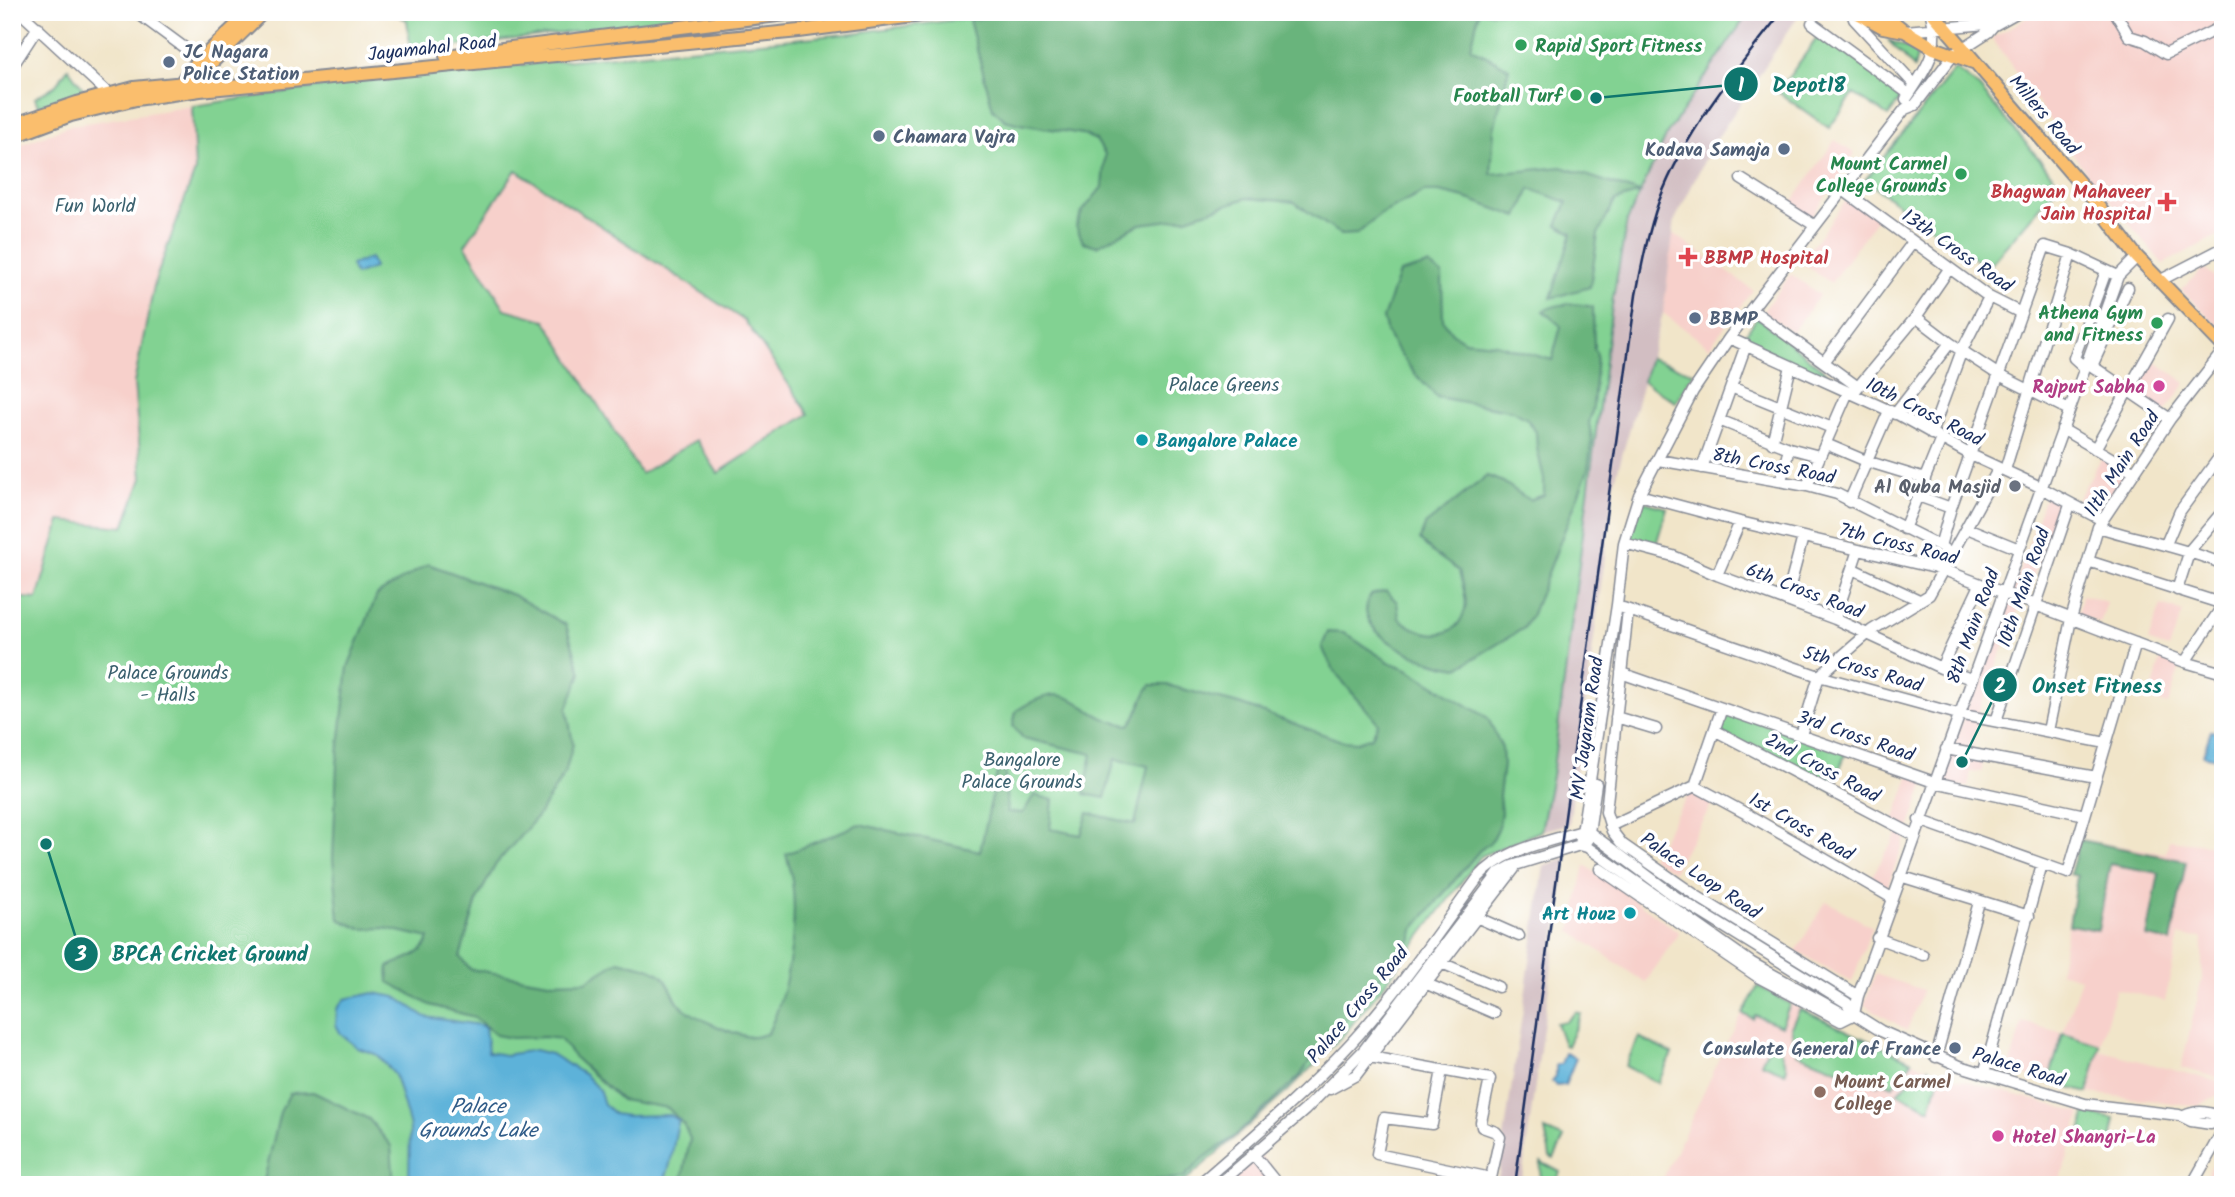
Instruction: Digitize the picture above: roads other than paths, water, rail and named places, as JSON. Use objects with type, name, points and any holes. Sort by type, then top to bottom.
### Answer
[{"type":"main road","name":"Jayamahal Road","points":[[12,137],[134,88],[179,88],[804,12]]},
{"type":"main road","name":"Jayamahal Road","points":[[194,86],[803,30],[944,12]]},
{"type":"main road","name":"Millers Road","points":[[1854,12],[1883,27],[1905,31],[1934,48],[1959,51],[1977,64],[2088,194],[2137,257],[2223,349]]},
{"type":"main road","points":[[1881,12],[1905,31]]},
{"type":"main road","points":[[1931,12],[1959,51]]},
{"type":"main road","points":[[179,88],[201,60],[252,14]]},
{"type":"main road","points":[[194,86],[252,14]]},
{"type":"main road","name":"Jayamahal Road","points":[[12,125],[107,101]]},
{"type":"street","points":[[20,12],[36,20],[107,101]]},
{"type":"street","points":[[136,12],[201,60]]},
{"type":"street","points":[[803,30],[804,12]]},
{"type":"street","points":[[1854,12],[1854,19],[1912,89]]},
{"type":"street","name":"MV Jayaram Road","points":[[1584,846],[1624,543],[1639,495],[1693,391],[1729,338],[1814,225],[1905,110],[1915,105],[1959,51],[1993,26],[2018,12]]},
{"type":"street","points":[[2115,12],[2129,36],[2145,41],[2166,54],[2223,26]]},
{"type":"street","points":[[797,13],[803,30]]},
{"type":"street","points":[[12,67],[36,20]]},
{"type":"street","points":[[1812,23],[1912,89]]},
{"type":"street","points":[[1905,31],[1987,24],[1993,26]]},
{"type":"street","points":[[1905,110],[1905,100],[1934,48],[1940,28]]},
{"type":"street","points":[[1741,179],[1814,225]]},
{"type":"street","name":"13th Cross Road","points":[[1843,190],[1989,297],[2021,313]]},
{"type":"street","points":[[1824,362],[1913,242]]},
{"type":"street","points":[[1940,546],[1951,508],[2045,246],[2071,254],[2118,276]]},
{"type":"street","points":[[2159,281],[2223,248]]},
{"type":"street","points":[[1801,735],[1819,676],[1868,634],[1929,595],[2002,469],[2071,254]]},
{"type":"street","name":"8th Main Road","points":[[1854,1014],[1857,996],[1919,820],[2118,276],[2137,257]]},
{"type":"street","points":[[1807,486],[1832,428],[1853,391],[1916,317],[1949,269]]},
{"type":"street","points":[[2105,274],[2074,359],[2170,419]]},
{"type":"street","points":[[2087,365],[2128,288]]},
{"type":"street","points":[[1904,529],[1924,479],[1962,350],[1989,297]]},
{"type":"street","points":[[1751,309],[1824,362],[1853,391]]},
{"type":"street","points":[[1916,317],[1999,375],[2069,410]]},
{"type":"street","points":[[2095,449],[2168,319]]},
{"type":"street","name":"10th Cross Road","points":[[1729,338],[1853,391],[1971,455],[2041,488],[2100,524],[2220,559]]},
{"type":"street","points":[[1849,502],[1866,461],[1892,412],[1950,343]]},
{"type":"street","points":[[1702,468],[1746,345]]},
{"type":"street","name":"11th Main Road","points":[[2048,731],[2071,619],[2100,524],[2170,419],[2223,349]]},
{"type":"street","points":[[1772,443],[1791,366]]},
{"type":"street","points":[[1731,387],[1832,428]]},
{"type":"street","points":[[1719,420],[1772,443],[1819,456]]},
{"type":"street","points":[[2062,429],[2135,472]]},
{"type":"street","points":[[1826,444],[1866,461],[1924,479]]},
{"type":"street","points":[[1781,481],[1789,448]]},
{"type":"street","points":[[2166,544],[2180,511],[2223,452]]},
{"type":"street","name":"8th Cross Road","points":[[1658,460],[1781,481],[1837,494],[1940,546],[1952,555]]},
{"type":"street","name":"7th Cross Road","points":[[1639,495],[1740,522],[1944,569],[2185,662],[2223,673]]},
{"type":"street","points":[[1918,496],[1951,508]]},
{"type":"street","name":"10th Main Road","points":[[1996,721],[2070,505]]},
{"type":"street","points":[[2177,590],[2190,550],[2223,511]]},
{"type":"street","points":[[1717,575],[1740,522]]},
{"type":"street","points":[[1966,528],[2019,549]]},
{"type":"street","points":[[1786,601],[1803,537]]},
{"type":"street","name":"6th Cross Road","points":[[1624,543],[1673,556],[1835,619],[1971,679]]},
{"type":"street","points":[[1835,619],[1858,550]]},
{"type":"street","points":[[2088,561],[2223,605],[2185,662]]},
{"type":"street","points":[[1853,569],[1919,600]]},
{"type":"street","points":[[1941,668],[1980,584]]},
{"type":"street","name":"5th Cross Road","points":[[1616,609],[1628,610],[1819,676],[1958,714],[2106,743]]},
{"type":"street","points":[[1628,610],[1606,813],[1610,826],[1695,786],[1723,708]]},
{"type":"street","points":[[1919,820],[2067,873],[2136,643]]},
{"type":"street","name":"3rd Cross Road","points":[[1621,673],[1934,782],[2085,815]]},
{"type":"street","points":[[1616,717],[1656,729]]},
{"type":"street","name":"2nd Cross Road","points":[[1716,731],[1914,835]]},
{"type":"street","points":[[1946,749],[2096,777]]},
{"type":"street","name":"1st Cross Road","points":[[1695,786],[1892,898]]},
{"type":"street","name":"Palace Loop Road","points":[[1610,826],[1622,844],[1698,898],[1857,996]]},
{"type":"street","name":"Palace Cross Road","points":[[1198,1185],[1296,1100],[1353,1041],[1397,989],[1491,863],[1507,854],[1585,832]]},
{"type":"street","name":"Palace Road","points":[[1585,832],[1676,897],[1847,1003],[1854,1014],[1881,1031],[1936,1057],[2085,1104],[2184,1116],[2191,1121],[2211,1124],[2222,1118]]},
{"type":"street","points":[[1533,860],[1534,846]]},
{"type":"street","name":"Palace Cross Road","points":[[1225,1183],[1254,1154],[1306,1110],[1364,1050],[1499,873],[1512,866],[1584,846]]},
{"type":"street","name":"Palace Road","points":[[1584,846],[1752,963],[1844,1014],[1854,1014]]},
{"type":"street","points":[[1984,1074],[2042,863]]},
{"type":"street","points":[[1323,1092],[1356,1075],[1444,964],[1476,917],[1514,869]]},
{"type":"street","points":[[1600,869],[1778,990],[1841,1021],[1854,1014]]},
{"type":"street","points":[[1900,876],[2029,916]]},
{"type":"street","points":[[1936,1057],[1979,902]]},
{"type":"street","points":[[1476,917],[1519,936]]},
{"type":"street","points":[[1878,938],[1923,955]]},
{"type":"street","points":[[1444,964],[1498,987]]},
{"type":"street","points":[[1427,984],[1494,1013]]},
{"type":"street","points":[[1370,1057],[1442,1070],[1490,1079],[1481,1122],[1482,1127],[1496,1132],[1500,1137],[1491,1178],[1377,1154],[1384,1118],[1432,1124],[1442,1070]]},
{"type":"street","points":[[1296,1100],[1306,1110]]},
{"type":"street","points":[[2192,1185],[2223,1130]]},
{"type":"street","points":[[1254,1154],[1278,1185]]},
{"type":"water","points":[[370,258],[374,268],[355,275],[351,265]]},
{"type":"water","points":[[2211,731],[2221,733],[2216,758],[2203,755]]},
{"type":"water","name":"Palace Grounds Lake","points":[[374,993],[396,997],[426,1017],[480,1025],[485,1028],[488,1052],[505,1055],[535,1050],[551,1054],[585,1075],[599,1090],[604,1104],[614,1114],[669,1115],[679,1120],[671,1162],[661,1185],[409,1185],[410,1127],[395,1075],[378,1055],[358,1048],[341,1034],[336,1025],[337,1009],[345,999]]},
{"type":"water","points":[[1565,1053],[1576,1058],[1565,1085],[1556,1086],[1552,1081],[1556,1076],[1556,1065],[1561,1064]]},
{"type":"railway","points":[[1515,1185],[1636,295],[1646,248],[1659,201],[1683,150],[1713,102],[1782,12]]},
{"type":"place","name":"Rapid Sport Fitness","points":[[1521,45]]},
{"type":"place","name":"JC Nagara Police Station","points":[[169,62]]},
{"type":"place","name":"Football Turf","points":[[1576,95]]},
{"type":"place","name":"Depot18","points":[[1596,98]]},
{"type":"place","name":"Chamara Vajra","points":[[879,136]]},
{"type":"place","name":"Kodava Samaja","points":[[1784,149]]},
{"type":"place","name":"Mount Carmel College Grounds","points":[[1961,174]]},
{"type":"place","name":"Bhagwan Mahaveer Jain Hospital","points":[[2167,202]]},
{"type":"place","name":"BBMP Hospital","points":[[1688,257]]},
{"type":"place","name":"BBMP","points":[[1695,318]]},
{"type":"place","name":"Athena Gym and Fitness","points":[[2157,323]]},
{"type":"place","name":"Rajput Sabha","points":[[2159,386]]},
{"type":"place","name":"Bangalore Palace","points":[[1142,440]]},
{"type":"place","name":"Al Quba Masjid","points":[[2015,486]]},
{"type":"place","name":"Onset Fitness","points":[[1962,762]]},
{"type":"place","name":"BPCA Cricket Ground","points":[[46,844]]},
{"type":"place","name":"Art Houz","points":[[1630,913]]},
{"type":"place","name":"Consulate General of France","points":[[1955,1048]]},
{"type":"place","name":"Mount Carmel College","points":[[1820,1092]]},
{"type":"place","name":"Hotel Shangri-La","points":[[1998,1136]]},
{"type":"park label","name":"Fun World","points":[[95,205]]},
{"type":"park label","name":"Palace Greens","points":[[1224,384]]},
{"type":"park label","name":"Palace Grounds - Halls","points":[[168,683]]},
{"type":"park label","name":"Bangalore Palace Grounds","points":[[1022,770]]}]
